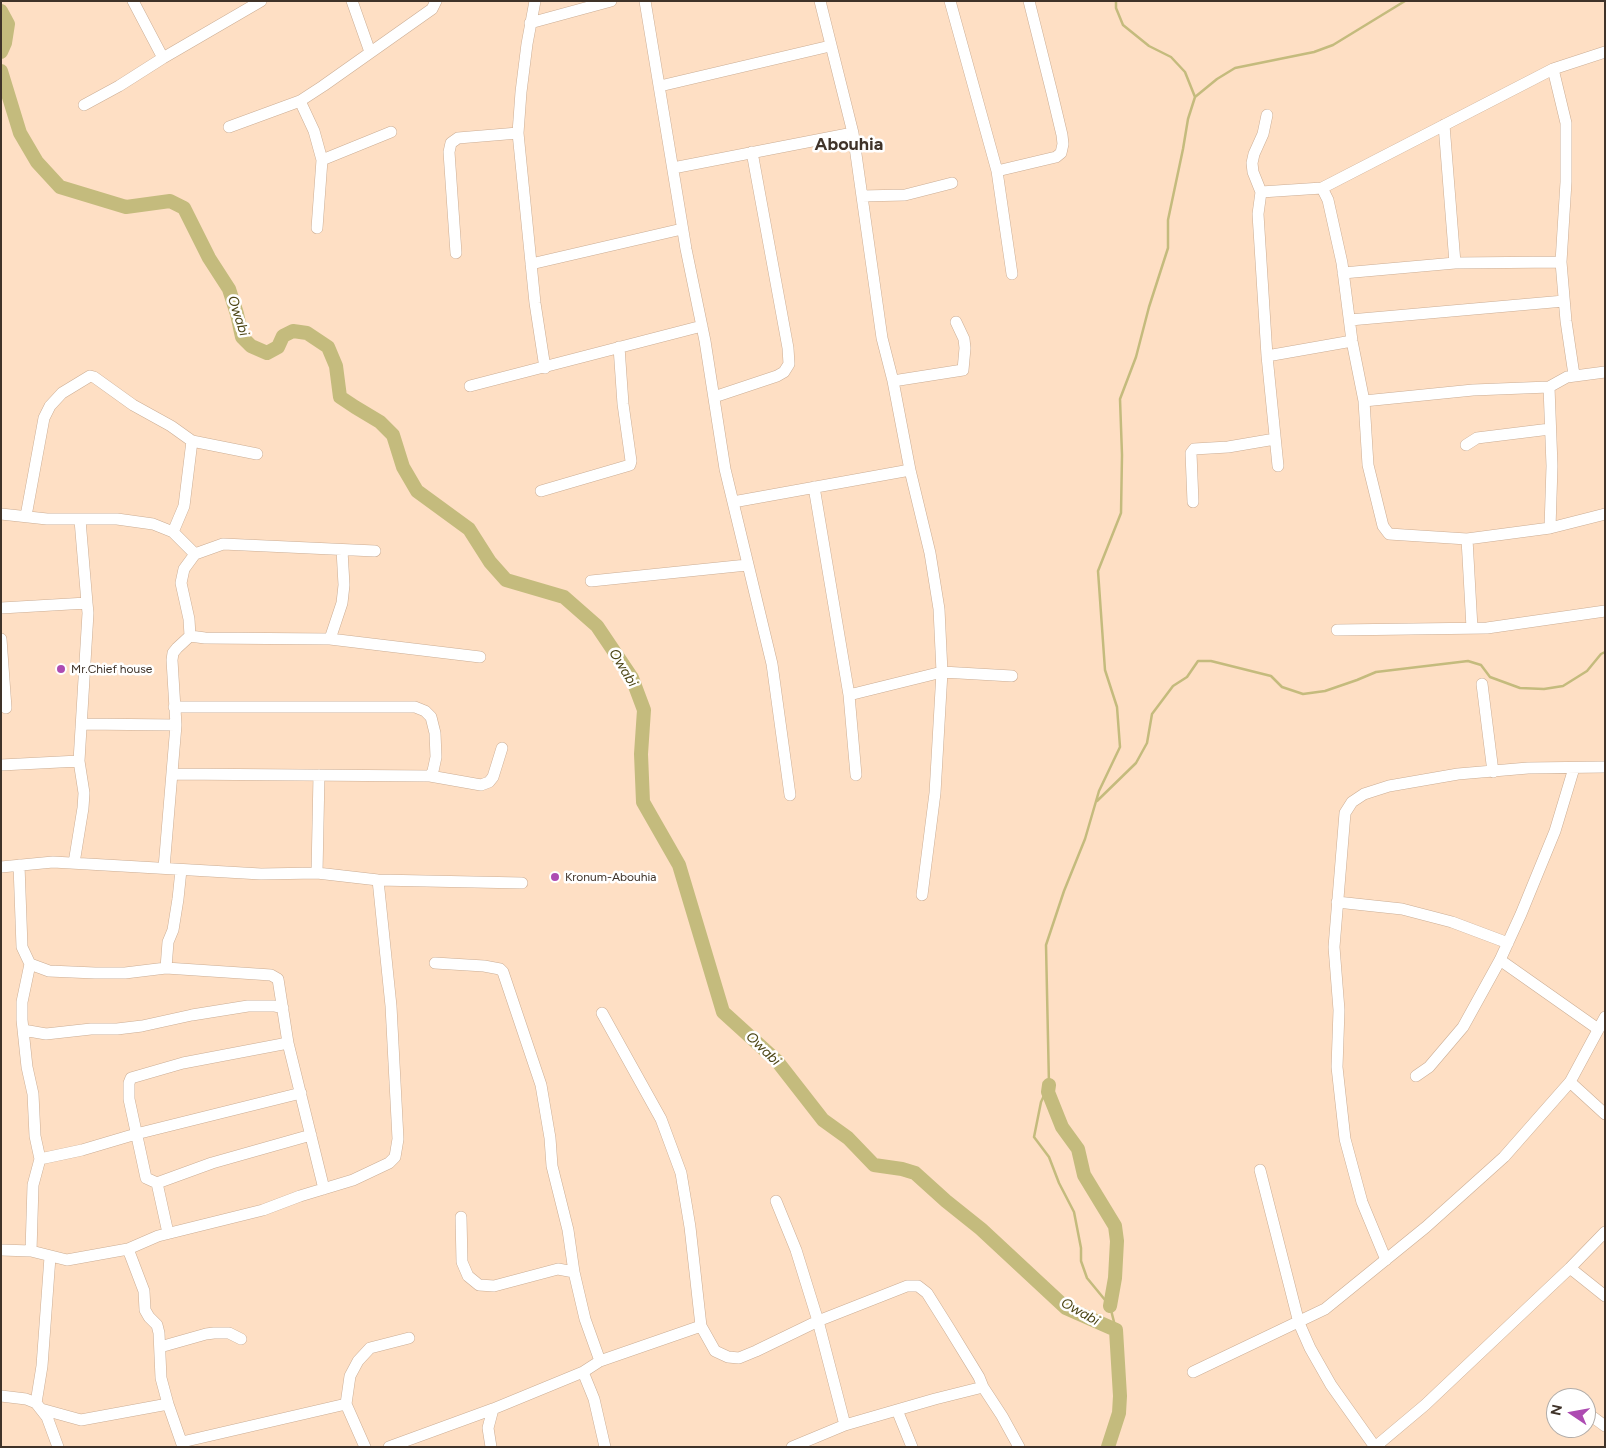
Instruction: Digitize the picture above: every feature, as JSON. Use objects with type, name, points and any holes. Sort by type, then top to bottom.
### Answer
[{"type":"street","points":[[133,1],[163,58]]},
{"type":"street","points":[[84,105],[261,1]]},
{"type":"street","points":[[352,1],[370,52]]},
{"type":"street","points":[[229,127],[300,101],[432,9],[436,1]]},
{"type":"street","points":[[534,1],[521,92],[518,133],[544,368]]},
{"type":"street","points":[[530,23],[611,1]]},
{"type":"street","points":[[645,1],[682,229],[702,326],[725,469],[772,664],[790,795]]},
{"type":"street","points":[[820,1],[853,134],[882,338],[930,553],[939,609],[942,672],[935,794],[922,895]]},
{"type":"street","points":[[950,1],[997,171],[1012,274]]},
{"type":"street","points":[[997,171],[1056,156],[1061,152],[1063,144],[1029,1]]},
{"type":"street","points":[[660,86],[830,46]]},
{"type":"street","points":[[1261,192],[1322,188],[1553,69],[1605,52]]},
{"type":"street","points":[[1553,69],[1563,107],[1567,140],[1561,262],[1574,375]]},
{"type":"street","points":[[300,101],[314,131],[322,160],[318,228]]},
{"type":"street","points":[[1267,115],[1252,163],[1253,172],[1261,192],[1258,214],[1267,356],[1278,466]]},
{"type":"street","points":[[1444,125],[1455,263]]},
{"type":"street","points":[[322,160],[391,132]]},
{"type":"street","points":[[456,253],[449,152],[451,143],[458,138],[518,133]]},
{"type":"street","points":[[673,168],[853,134]]},
{"type":"street","points":[[714,397],[777,376],[784,372],[789,364],[788,348],[752,152]]},
{"type":"street","points":[[862,196],[904,195],[952,183]]},
{"type":"street","points":[[1322,188],[1328,200],[1344,273],[1352,341],[1364,402],[1368,465],[1383,526],[1389,534],[1466,539],[1550,528],[1605,514]]},
{"type":"street","points":[[531,264],[682,229]]},
{"type":"street","points":[[1344,273],[1455,263],[1561,262]]},
{"type":"street","points":[[1350,320],[1564,301]]},
{"type":"street","points":[[893,381],[962,370],[965,348],[964,339],[956,322]]},
{"type":"street","points":[[470,386],[702,326]]},
{"type":"street","points":[[1267,356],[1352,341]]},
{"type":"street","points":[[541,491],[630,465],[618,347]]},
{"type":"street","points":[[1364,402],[1473,390],[1549,387],[1561,379],[1574,375],[1605,372]]},
{"type":"street","points":[[26,516],[44,418],[50,406],[62,393],[87,377],[94,377],[133,406],[171,426],[192,440],[256,454]]},
{"type":"street","points":[[1549,387],[1552,466],[1550,528]]},
{"type":"street","points":[[1466,445],[1477,438],[1550,429]]},
{"type":"street","points":[[1193,502],[1191,453],[1194,449],[1228,447],[1276,439]]},
{"type":"street","points":[[173,532],[184,506],[192,440]]},
{"type":"street","points":[[733,502],[910,470]]},
{"type":"street","points":[[814,487],[849,695],[856,775]]},
{"type":"street","points":[[1,514],[47,519],[118,519],[153,524],[173,532],[195,554]]},
{"type":"street","points":[[74,863],[84,793],[80,760],[88,613],[80,520]]},
{"type":"street","points":[[1466,539],[1472,628]]},
{"type":"street","points":[[164,868],[176,725],[172,660],[173,654],[190,636],[189,619],[181,583],[184,568],[195,554],[224,544],[375,551]]},
{"type":"street","points":[[330,639],[342,603],[344,585],[342,550]]},
{"type":"street","points":[[592,581],[747,566]]},
{"type":"street","points":[[1,608],[87,603]]},
{"type":"street","points":[[1337,630],[1487,628],[1605,611]]},
{"type":"street","points":[[190,636],[205,638],[330,639],[480,657]]},
{"type":"street","points":[[1,639],[6,708]]},
{"type":"street","points":[[849,695],[942,672],[1012,676]]},
{"type":"street","points":[[1482,684],[1493,772]]},
{"type":"street","points":[[174,707],[415,707],[425,711],[430,717],[436,733],[436,757],[434,771],[430,776]]},
{"type":"street","points":[[82,724],[176,725]]},
{"type":"street","points":[[172,774],[430,776],[481,785],[487,783],[493,777],[502,748]]},
{"type":"street","points":[[1,766],[80,760]]},
{"type":"street","points":[[1386,1260],[1362,1202],[1345,1139],[1337,1067],[1339,1010],[1334,947],[1345,813],[1352,802],[1364,794],[1389,786],[1458,774],[1528,768],[1605,767]]},
{"type":"street","points":[[1416,1076],[1429,1067],[1463,1026],[1500,960],[1555,831],[1574,768]]},
{"type":"street","points":[[317,873],[319,775]]},
{"type":"street","points":[[1,866],[37,862],[74,863],[261,874],[317,873],[378,880],[522,883]]},
{"type":"street","points":[[19,864],[22,947],[30,964],[22,1002],[23,1030],[26,1068],[33,1094],[34,1136],[40,1159],[33,1184],[31,1251]]},
{"type":"street","points":[[166,968],[168,942],[173,930],[181,870]]},
{"type":"street","points":[[1,1250],[31,1251],[50,1257],[76,1260],[128,1249],[158,1236],[262,1210],[300,1196],[324,1190],[353,1180],[389,1163],[395,1157],[398,1139],[391,1006],[378,880]]},
{"type":"street","points":[[1337,902],[1402,909],[1452,922],[1508,943]]},
{"type":"street","points":[[1500,960],[1598,1030]]},
{"type":"street","points":[[435,963],[484,966],[500,969],[503,972],[541,1085],[550,1138],[552,1166],[569,1237],[574,1272],[585,1318],[600,1361]]},
{"type":"street","points":[[30,964],[49,971],[96,973],[166,968],[274,976],[278,979],[288,1043],[324,1190]]},
{"type":"street","points":[[23,1030],[46,1034],[91,1029],[117,1029],[248,1006],[274,1006],[282,1008]]},
{"type":"street","points":[[602,1013],[661,1119],[681,1173],[690,1227],[700,1326],[716,1351],[728,1357],[739,1358],[818,1321],[907,1286],[918,1286],[927,1293],[979,1377],[982,1387],[1002,1416],[1019,1447]]},
{"type":"street","points":[[1193,1372],[1325,1309],[1426,1227],[1504,1157],[1570,1082],[1605,1017]]},
{"type":"street","points":[[288,1043],[182,1063],[131,1078],[129,1083],[129,1099],[146,1178],[158,1183],[212,1163],[311,1135]]},
{"type":"street","points":[[1570,1082],[1605,1114]]},
{"type":"street","points":[[40,1159],[82,1150],[136,1134],[301,1093]]},
{"type":"street","points":[[1260,1170],[1299,1323],[1310,1348],[1331,1385],[1375,1447],[1426,1405],[1570,1268],[1605,1232]]},
{"type":"street","points":[[158,1183],[168,1233]]},
{"type":"street","points":[[776,1201],[796,1250],[818,1321],[845,1425]]},
{"type":"street","points":[[461,1217],[462,1262],[468,1276],[479,1285],[494,1286],[558,1269],[574,1272]]},
{"type":"street","points":[[128,1249],[144,1291],[145,1310],[148,1317],[157,1325],[162,1378],[168,1404],[183,1444],[346,1404]]},
{"type":"street","points":[[50,1257],[38,1406],[47,1417],[58,1447]]},
{"type":"street","points":[[1570,1268],[1605,1296]]},
{"type":"street","points":[[389,1447],[493,1409],[583,1372],[600,1361],[700,1326]]},
{"type":"street","points":[[160,1347],[214,1333],[229,1333],[241,1339]]},
{"type":"street","points":[[365,1447],[346,1404],[350,1376],[358,1361],[370,1348],[409,1338]]},
{"type":"street","points":[[583,1372],[594,1399],[605,1447]]},
{"type":"street","points":[[792,1447],[845,1425],[982,1387]]},
{"type":"street","points":[[1,1396],[26,1399],[38,1406],[81,1420],[168,1404]]},
{"type":"street","points":[[491,1447],[488,1428],[493,1409]]},
{"type":"street","points":[[898,1410],[912,1447]]},
{"type":"street","points":[[465,1419],[488,1428]]},
{"type":"waterway","points":[[1116,1],[1116,8],[1123,25],[1149,46],[1171,57],[1185,72],[1195,97]]},
{"type":"waterway","points":[[1116,1330],[1110,1306],[1087,1278],[1081,1261],[1081,1248],[1074,1212],[1059,1183],[1049,1157],[1034,1137],[1041,1102],[1049,1085],[1046,945],[1064,891],[1085,839],[1099,791],[1120,747],[1117,707],[1105,670],[1098,571],[1121,513],[1122,455],[1120,399],[1136,357],[1149,307],[1168,248],[1168,220],[1188,119],[1195,97],[1217,79],[1235,68],[1314,52],[1333,45],[1405,1]]},
{"type":"waterway","name":"Owabi","points":[[1,11],[8,24],[5,43],[1,52]]},
{"type":"waterway","name":"Owabi","points":[[1,71],[20,133],[37,162],[60,187],[126,207],[170,201],[184,208],[209,258],[229,289],[242,337],[251,346],[267,353],[278,347],[283,336],[293,331],[307,333],[328,347],[336,366],[340,397],[380,422],[393,435],[403,467],[417,491],[469,529],[490,562],[506,580],[564,597],[597,626],[632,678],[644,710],[641,754],[643,802],[679,865],[723,1012],[777,1061],[823,1120],[848,1138],[874,1165],[915,1173],[981,1229],[1066,1308],[1116,1330],[1120,1396],[1119,1413],[1108,1447]]},
{"type":"waterway","points":[[1097,801],[1136,763],[1147,743],[1152,714],[1173,686],[1187,677],[1198,661],[1211,661],[1271,676],[1282,687],[1303,694],[1325,691],[1376,672],[1468,661],[1481,665],[1490,677],[1520,688],[1544,689],[1563,686],[1587,671],[1601,654],[1605,652]]},
{"type":"waterway","points":[[1049,1085],[1048,1092],[1062,1127],[1078,1149],[1084,1175],[1115,1226],[1117,1241],[1115,1278],[1110,1306]]},
{"type":"place","name":"Mr.Chief house","points":[[61,669]]},
{"type":"place","name":"Kronum-Abouhia","points":[[555,877]]},
{"type":"district","name":"Abouhia","points":[[849,145]]}]
